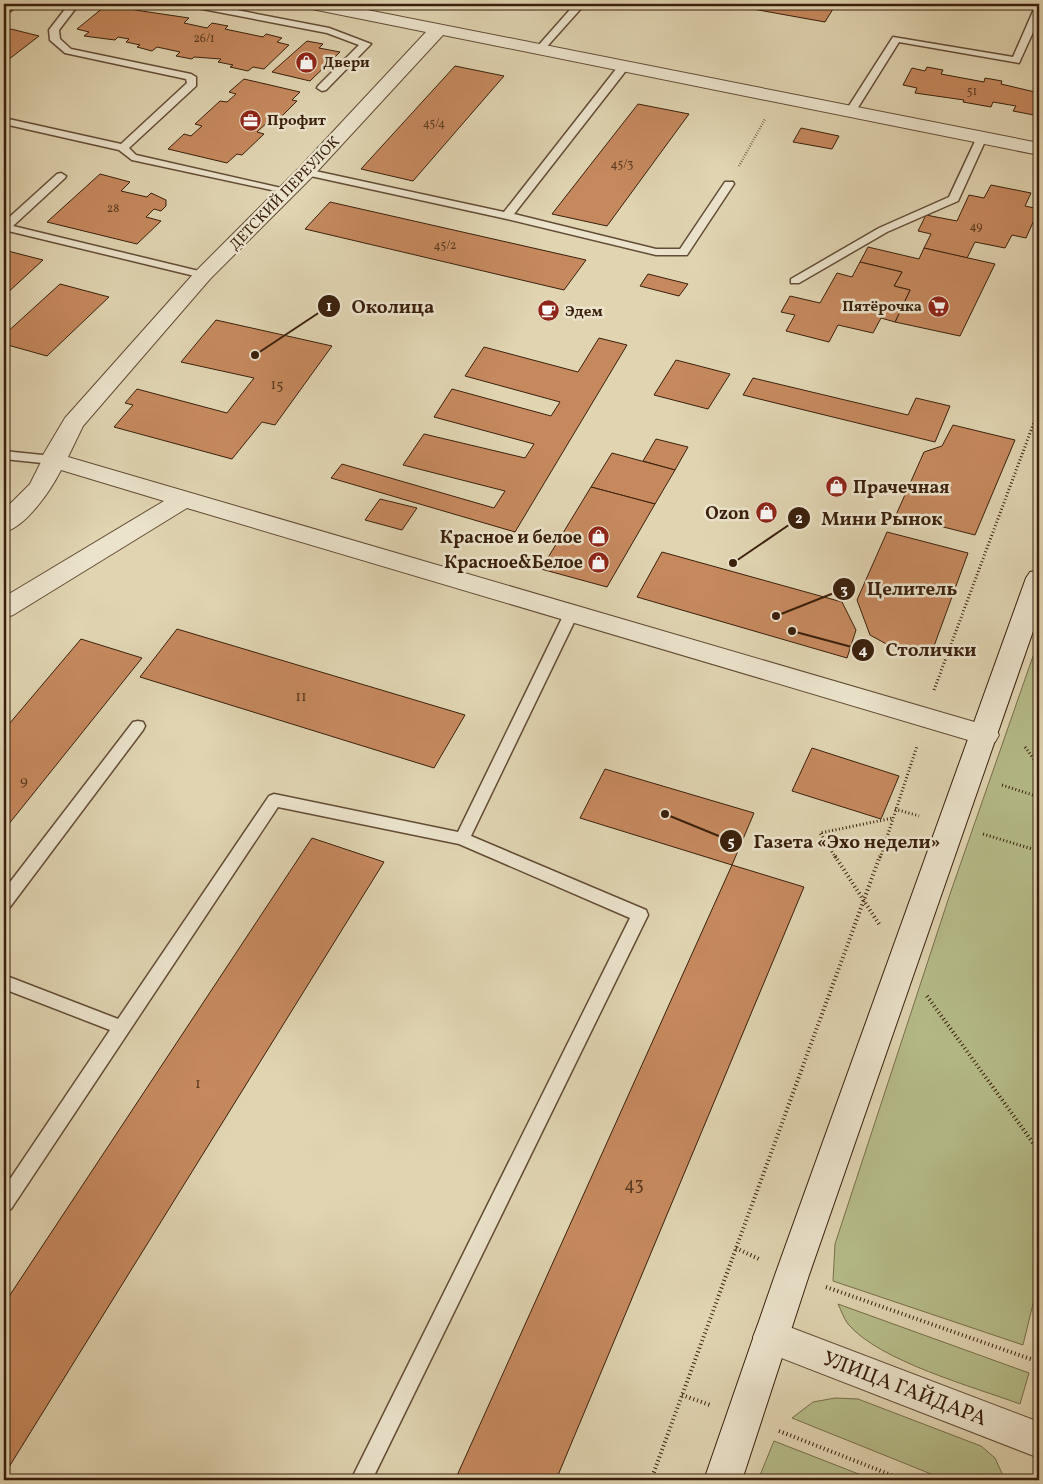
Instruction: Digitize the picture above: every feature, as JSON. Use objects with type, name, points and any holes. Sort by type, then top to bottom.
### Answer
[{"type":"street","points":[[312,4],[1039,148]]},
{"type":"street","name":"ДЕТСКИЙ ПЕРЕУЛОК","points":[[4,524],[40,488],[72,422],[203,275],[306,172],[439,29]]},
{"type":"street","points":[[52,460],[985,735]]},
{"type":"street","points":[[4,610],[184,500]]},
{"type":"street","points":[[723,1480],[792,1275],[985,735],[1039,578]]},
{"type":"street","name":"УЛИЦА ГАЙДАРА","points":[[771,1337],[1039,1440]]},
{"type":"lane","points":[[74,4],[54,30],[55,40],[68,51],[190,77],[192,84],[123,148]]},
{"type":"lane","points":[[192,4],[328,31],[366,44],[322,88]]},
{"type":"lane","points":[[540,49],[580,4]]},
{"type":"lane","points":[[850,112],[896,39],[1016,62],[1039,9]]},
{"type":"lane","points":[[507,216],[624,66]]},
{"type":"lane","points":[[4,121],[123,148],[132,157],[286,192]]},
{"type":"lane","points":[[794,281],[883,230],[954,199],[982,137]]},
{"type":"lane","points":[[306,172],[507,216],[656,252],[683,253],[729,184]]},
{"type":"lane","points":[[61,176],[5,227],[203,275]]},
{"type":"lane","points":[[4,454],[52,460]]},
{"type":"lane","points":[[462,838],[571,614]]},
{"type":"lane","points":[[4,902],[138,726]]},
{"type":"lane","points":[[4,1202],[274,800],[462,838],[640,915],[361,1480]]},
{"type":"lane","points":[[4,982],[121,1027]]},
{"type":"path","points":[[651,1480],[865,902],[924,717],[1039,409]]},
{"type":"path","points":[[1025,747],[1039,766]]},
{"type":"path","points":[[736,1248],[792,1275],[1039,1362]]},
{"type":"path","points":[[682,1395],[744,1416],[904,1480]]},
{"type":"green space","points":[[1039,639],[1039,1279],[1023,1345],[833,1281],[835,1244],[950,894]]},
{"type":"green space","points":[[838,1304],[1029,1373],[1020,1404],[928,1372],[881,1350],[862,1337],[848,1324]]},
{"type":"green space","points":[[835,1398],[858,1399],[981,1446],[995,1458],[1005,1480],[946,1480],[792,1418],[813,1402]]},
{"type":"green space","points":[[774,1441],[874,1480],[758,1480]]},
{"type":"building","points":[[4,4],[13,4],[20,5],[4,17]]},
{"type":"building","points":[[725,4],[836,4],[825,22]]},
{"type":"building","points":[[122,5],[137,8],[135,10],[189,18],[184,23],[207,28],[212,23],[228,26],[225,29],[263,37],[266,34],[282,38],[277,42],[289,45],[264,69],[253,67],[248,71],[218,62],[221,59],[194,57],[192,59],[176,56],[180,52],[157,47],[152,51],[137,47],[140,45],[126,42],[129,39],[118,37],[115,40],[84,36],[89,32],[77,29],[104,7],[116,9]]},
{"type":"building","points":[[11,29],[39,36],[4,63],[4,35]]},
{"type":"building","name":"Двери","points":[[307,41],[323,44],[319,48],[340,52],[310,81],[272,72]]},
{"type":"building","points":[[455,66],[504,76],[413,181],[361,169]]},
{"type":"building","points":[[927,67],[943,70],[941,74],[984,82],[985,78],[1002,81],[1001,84],[1039,93],[1039,116],[1013,111],[1016,106],[993,102],[991,107],[963,102],[964,100],[915,93],[917,88],[903,85],[912,68],[925,71]]},
{"type":"building","points":[[244,79],[300,92],[292,100],[297,101],[278,120],[272,118],[257,132],[264,134],[242,155],[237,154],[227,163],[168,149],[184,134],[191,136],[202,126],[195,124],[220,101],[227,102],[236,94],[229,92]]},
{"type":"building","points":[[638,104],[689,114],[607,226],[552,214]]},
{"type":"building","points":[[801,128],[839,136],[832,149],[793,142]]},
{"type":"building","points":[[100,174],[130,182],[121,191],[147,197],[151,193],[166,200],[166,206],[161,211],[154,209],[146,217],[161,221],[137,244],[47,222]]},
{"type":"building","points":[[991,185],[1031,193],[1025,206],[1039,209],[1026,238],[1012,235],[1005,248],[975,242],[967,258],[924,248],[931,234],[918,231],[926,215],[957,221],[969,195],[984,198]]},
{"type":"building","points":[[330,202],[586,260],[564,290],[305,229]]},
{"type":"building","name":"Пятёрочка","points":[[868,247],[919,259],[924,248],[995,264],[960,336],[895,322],[910,290],[894,286],[902,272],[860,262]]},
{"type":"building","points":[[4,250],[43,260],[4,296]]},
{"type":"building","points":[[860,262],[902,272],[894,286],[910,290],[895,322],[881,318],[873,333],[838,325],[829,342],[786,331],[795,315],[781,312],[790,296],[820,303],[837,273],[852,277]]},
{"type":"building","points":[[648,274],[688,284],[679,296],[640,286]]},
{"type":"building","points":[[60,284],[109,297],[47,356],[4,344],[4,335]]},
{"type":"building","points":[[216,320],[332,346],[275,425],[262,422],[232,459],[114,427],[133,405],[125,403],[137,389],[227,413],[254,378],[181,362]]},
{"type":"building","points":[[599,338],[627,345],[515,532],[331,478],[342,464],[494,508],[505,491],[403,465],[424,434],[525,458],[534,444],[434,417],[452,389],[551,416],[560,402],[465,376],[484,347],[578,372]]},
{"type":"building","points":[[676,360],[730,374],[708,409],[654,395]]},
{"type":"building","points":[[753,378],[908,415],[916,398],[950,406],[935,442],[743,395]]},
{"type":"building","points":[[953,425],[1015,440],[975,535],[896,515],[924,452],[942,446]]},
{"type":"building","points":[[656,439],[688,447],[675,470],[643,461]]},
{"type":"building","points":[[612,453],[675,470],[655,504],[591,487]]},
{"type":"building","name":"Красное и белое","points":[[591,487],[655,504],[607,587],[541,569]]},
{"type":"building","points":[[380,499],[417,508],[402,530],[365,520]]},
{"type":"building","points":[[887,532],[968,553],[930,657],[890,646],[870,635],[857,600]]},
{"type":"building","points":[[662,552],[842,602],[856,630],[847,658],[637,597]]},
{"type":"building","points":[[177,629],[465,715],[434,768],[140,677]]},
{"type":"building","points":[[81,639],[142,658],[4,830],[4,730]]},
{"type":"building","points":[[812,748],[899,776],[881,819],[792,791]]},
{"type":"building","points":[[605,769],[754,813],[732,865],[580,818]]},
{"type":"building","points":[[312,838],[384,862],[4,1475],[4,1304]]},
{"type":"building","points":[[732,865],[804,887],[556,1480],[455,1480]]},
{"type":"place","name":"Двери","points":[[307,62]]},
{"type":"place","name":"Профит","points":[[251,120]]},
{"type":"place","name":"Пятёрочка","points":[[938,306]]},
{"type":"place","name":"Эдем","points":[[549,311]]},
{"type":"place","name":"Околица","points":[[255,355]]},
{"type":"place","name":"Прачечная","points":[[837,487]]},
{"type":"place","name":"Ozon","points":[[766,513]]},
{"type":"place","name":"Красное и белое","points":[[598,537]]},
{"type":"place","name":"Красное&Белое","points":[[599,562]]},
{"type":"place","name":"Мини Рынок","points":[[733,563]]},
{"type":"place","name":"Целитель","points":[[776,616]]},
{"type":"place","name":"Столички","points":[[792,631]]},
{"type":"place","name":"Газета «Эхо недели»","points":[[665,814]]}]
